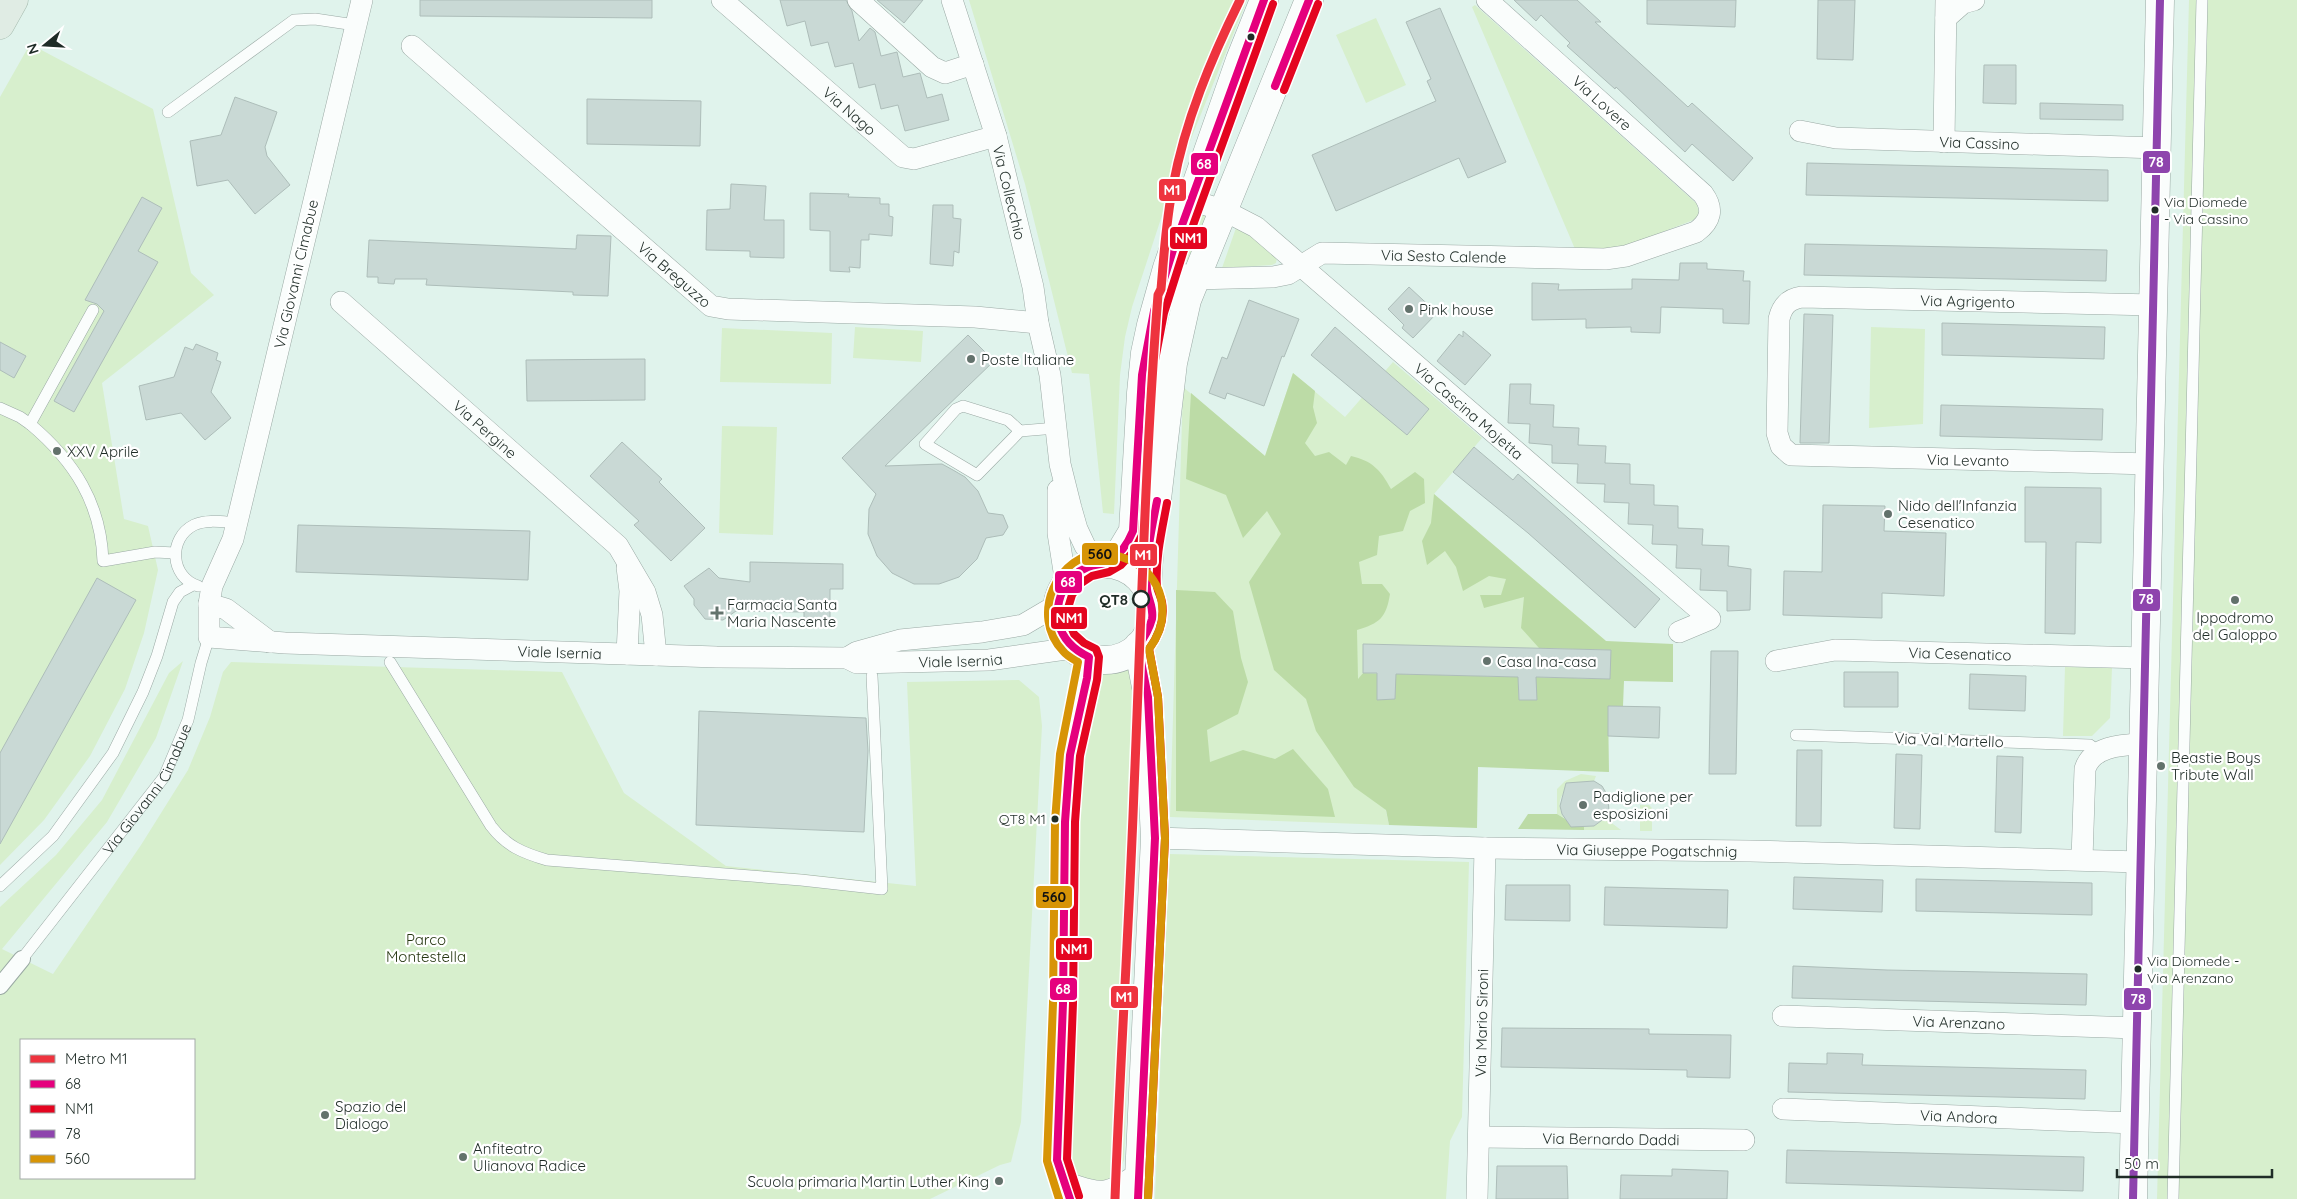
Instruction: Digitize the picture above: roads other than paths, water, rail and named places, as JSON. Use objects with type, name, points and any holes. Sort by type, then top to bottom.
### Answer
[{"type":"highway","points":[[0,25],[14,0]]},
{"type":"street","name":"Via Giovanni Cimabue","points":[[209,637],[204,593],[217,573],[231,545],[362,0]]},
{"type":"street","name":"Via Nago","points":[[722,0],[903,157],[914,159],[996,136]]},
{"type":"street","points":[[858,0],[932,67],[945,73],[973,64]]},
{"type":"street","name":"Via Collecchio","points":[[952,0],[996,136],[1033,287],[1038,323],[1050,375],[1060,464]]},
{"type":"street","points":[[1062,594],[1083,569],[1102,564],[1121,551],[1133,531],[1145,353],[1167,268],[1240,60],[1264,0]]},
{"type":"street","points":[[1147,590],[1150,539],[1157,499],[1172,362],[1194,279],[1225,210],[1309,0]]},
{"type":"street","name":"Via Lovere","points":[[1487,0],[1703,194],[1708,201],[1711,211]]},
{"type":"street","points":[[1944,142],[1946,9],[1974,0]]},
{"type":"street","points":[[2133,1199],[2160,0]]},
{"type":"street","name":"Via Breguzzo","points":[[412,46],[711,306],[728,309],[975,317],[1038,323]]},
{"type":"street","name":"Via Cassino","points":[[1800,131],[1836,138],[2158,148]]},
{"type":"street","name":"Via Cascina Mojetta","points":[[1191,200],[1225,210],[1256,227],[1710,619],[1679,632]]},
{"type":"street","name":"Via Sesto Calende","points":[[1167,268],[1194,279],[1288,274],[1322,253],[1615,258],[1696,232],[1710,218],[1711,211]]},
{"type":"street","name":"Via Agrigento","points":[[1786,452],[1777,433],[1779,319],[1783,306],[1794,298],[2154,305]]},
{"type":"street","name":"Via Pergine","points":[[341,302],[618,546],[645,592],[652,615],[656,654]]},
{"type":"street","name":"Via Levanto","points":[[1786,452],[1798,457],[2151,464]]},
{"type":"street","points":[[1060,464],[1077,529],[1085,546],[1102,564],[1127,569],[1141,580],[1147,590],[1152,607],[1152,622],[1145,638],[1130,653],[1115,659],[1099,660],[1081,653],[1060,629],[1062,594],[1057,503],[1060,464]]},
{"type":"street","points":[[627,559],[630,591],[627,654]]},
{"type":"street","points":[[204,593],[270,642]]},
{"type":"street","name":"Viale Isernia","points":[[848,658],[857,652],[900,640],[982,632],[1023,625],[1062,594]]},
{"type":"street","name":"Viale Isernia","points":[[209,637],[270,642],[627,654],[848,658],[857,663],[989,660],[1081,653]]},
{"type":"street","points":[[1081,653],[1087,678],[1070,755],[1065,822],[1063,1003],[1057,1160],[1067,1193],[1098,1198],[1139,1188],[1155,838],[1148,697],[1138,646]]},
{"type":"street","name":"Via Cesenatico","points":[[1776,661],[1835,650],[2145,658]]},
{"type":"street","points":[[2082,859],[2085,769],[2087,762],[2099,752],[2115,745],[2142,744]]},
{"type":"street","name":"Via Giuseppe Pogatschnig","points":[[1155,838],[1485,848],[1750,851],[2140,862]]},
{"type":"street","name":"Via Mario Sironi","points":[[1477,1199],[1485,848]]},
{"type":"street","points":[[0,986],[22,959]]},
{"type":"street","name":"Via Arenzano","points":[[1783,1016],[2136,1028]]},
{"type":"street","name":"Via Andora","points":[[1783,1109],[2134,1123]]},
{"type":"street","name":"Via Bernardo Daddi","points":[[1479,1137],[1744,1140]]},
{"type":"lane","points":[[2173,1199],[2202,0]]},
{"type":"lane","points":[[168,112],[294,20],[322,20],[355,25]]},
{"type":"lane","points":[[30,424],[93,310]]},
{"type":"lane","points":[[1020,431],[1008,420],[963,406],[956,409],[925,444],[977,474],[1020,431],[1056,428]]},
{"type":"lane","points":[[0,408],[20,416],[61,454],[90,498],[98,518],[103,561],[155,552],[175,554]]},
{"type":"lane","points":[[204,593],[181,573],[175,554],[182,535],[194,524],[209,522],[236,523]]},
{"type":"lane","points":[[0,886],[52,836],[113,753],[147,683],[157,656],[172,602],[180,592],[204,593]]},
{"type":"lane","name":"Via Giovanni Cimabue","points":[[22,959],[164,777],[188,720],[209,637]]},
{"type":"lane","points":[[390,662],[409,696],[491,826],[507,843],[526,854],[547,860],[800,880],[882,889],[872,676]]},
{"type":"lane","name":"Via Val Martello","points":[[1796,735],[2090,745],[2099,752]]},
{"type":"metro line","name":"M1","points":[[1115,1199],[1147,481],[1158,295],[1161,289],[1171,199],[1184,138],[1209,68],[1240,0]]},
{"type":"place","name":"Via Diomede - Via Cassino","points":[[2155,210]]},
{"type":"place","name":"Pink house","points":[[1409,309]]},
{"type":"place","name":"Poste Italiane","points":[[971,359]]},
{"type":"place","name":"XXV Aprile","points":[[57,451]]},
{"type":"place","name":"Nido dell'Infanzia Cesenatico","points":[[1888,514]]},
{"type":"place","name":"QT8","points":[[1141,599]]},
{"type":"place","name":"Ippodromo del Galoppo","points":[[2235,600]]},
{"type":"place","name":"Farmacia Santa Maria Nascente","points":[[717,613]]},
{"type":"place","name":"Casa Ina-casa","points":[[1487,661]]},
{"type":"place","name":"Beastie Boys Tribute Wall","points":[[2161,766]]},
{"type":"place","name":"Padiglione per esposizioni","points":[[1583,805]]},
{"type":"place","name":"QT8 M1","points":[[1055,819]]},
{"type":"place","name":"Via Diomede - Via Arenzano","points":[[2138,969]]},
{"type":"place","name":"Spazio del Dialogo","points":[[325,1115]]},
{"type":"place","name":"Anfiteatro Ulianova Radice","points":[[463,1157]]},
{"type":"place","name":"Scuola primaria Martin Luther King","points":[[999,1181]]},
{"type":"park label","name":"Parco Montestella","points":[[426,948]]}]
